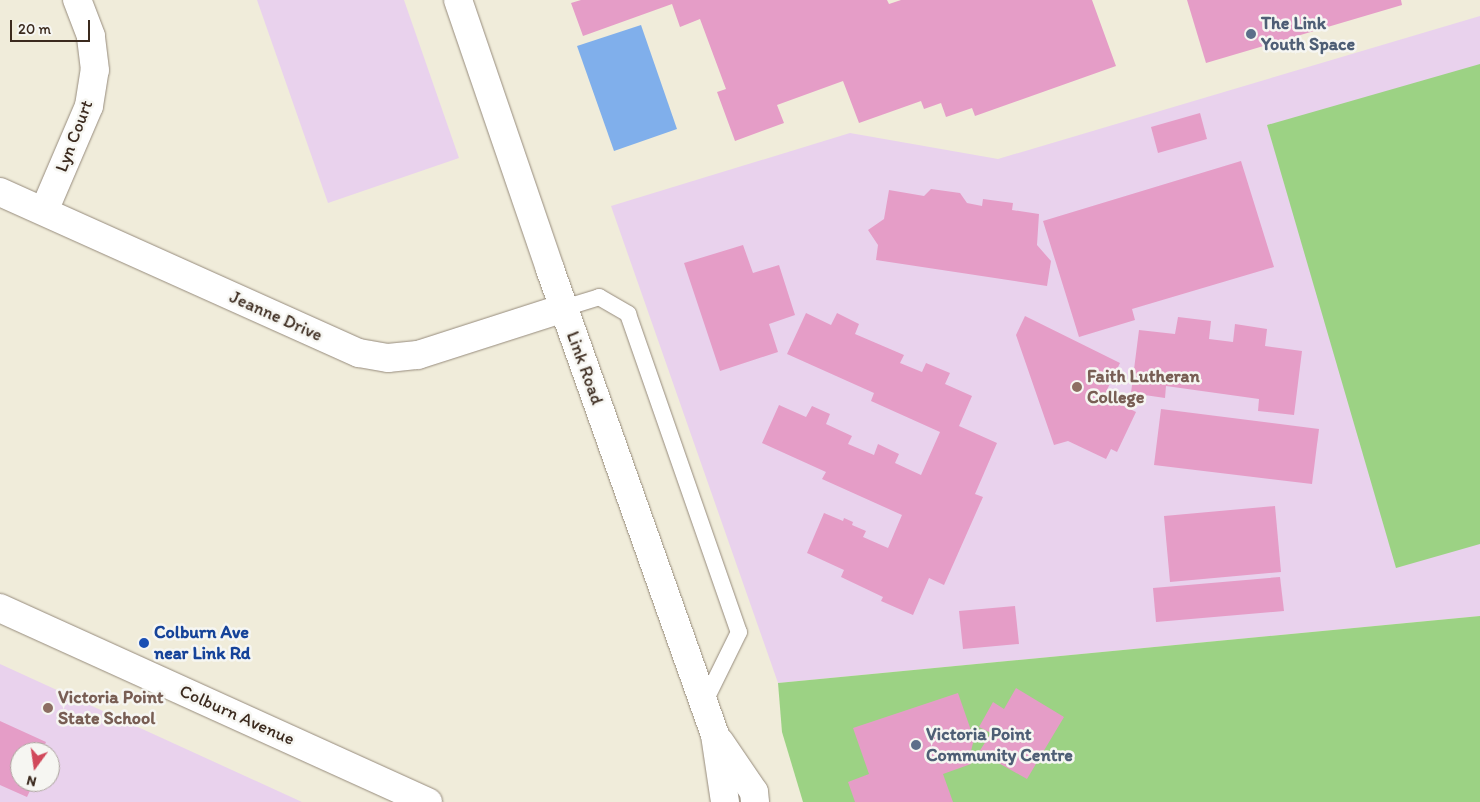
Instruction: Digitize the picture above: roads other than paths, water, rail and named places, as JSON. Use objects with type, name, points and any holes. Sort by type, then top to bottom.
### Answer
[{"type":"street","name":"Lyn Court","points":[[44,211],[88,106],[95,70],[91,36],[77,0]]},
{"type":"street","name":"Link Road","points":[[458,0],[564,308],[715,735],[725,802]]},
{"type":"street","name":"Jeanne Drive","points":[[0,192],[359,353],[388,358],[418,355],[564,308]]},
{"type":"street","name":"Colburn Avenue","points":[[0,608],[427,800]]},
{"type":"street","name":"Link Road","points":[[715,735],[756,799]]},
{"type":"lane","points":[[564,308],[599,297],[628,314],[739,632],[704,703]]},
{"type":"water","points":[[641,25],[677,129],[614,151],[577,46]]},
{"type":"place","name":"The Link Youth Space","points":[[1251,34]]},
{"type":"place","name":"Faith Lutheran College","points":[[1077,387]]},
{"type":"place","name":"Colburn Ave near Link Rd","points":[[144,643]]},
{"type":"place","name":"Victoria Point State School","points":[[48,708]]},
{"type":"place","name":"Victoria Point Community Centre","points":[[916,745]]}]
